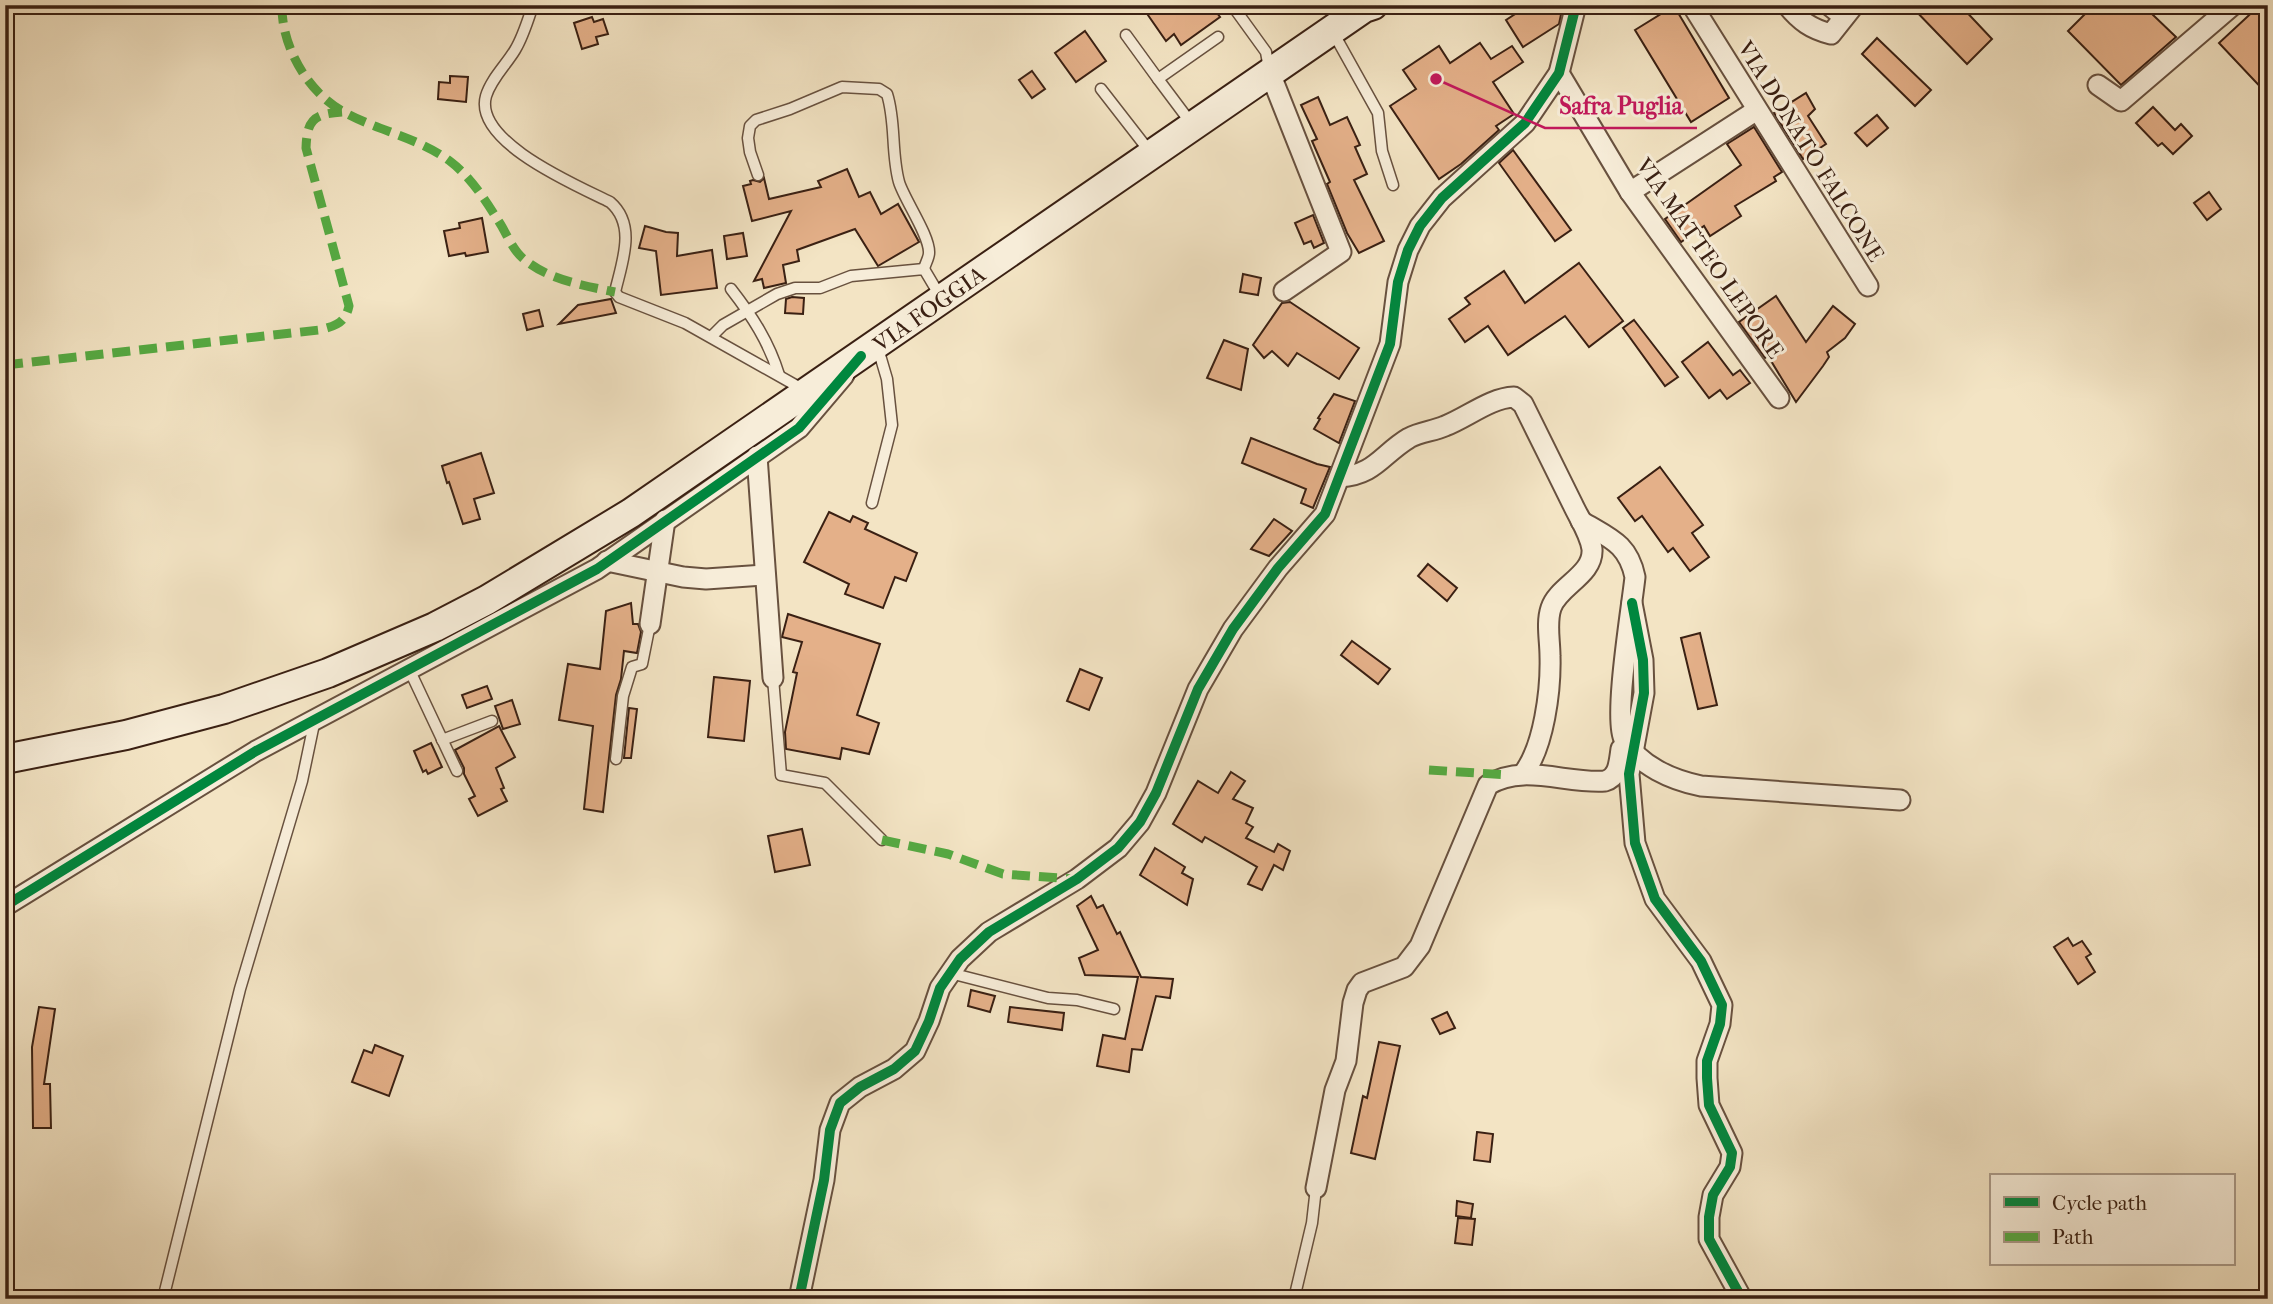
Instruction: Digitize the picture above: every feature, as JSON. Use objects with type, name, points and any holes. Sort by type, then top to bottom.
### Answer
[{"type":"main road","name":"VIA FOGGIA","points":[[5,759],[126,735],[224,709],[360,660],[435,627],[487,600],[631,513],[1366,6]]},
{"type":"street","points":[[800,1299],[824,1180],[830,1130],[840,1103],[860,1087],[894,1069],[915,1051],[940,988],[960,959],[989,932],[1077,879],[1118,848],[1140,822],[1156,793],[1198,689],[1233,629],[1278,568],[1325,514],[1390,344],[1398,282],[1408,250],[1420,226],[1442,198],[1525,122],[1559,73],[1576,5]]},
{"type":"street","name":"VIA DONATO FALCONE","points":[[1692,5],[1868,286]]},
{"type":"street","points":[[1787,5],[1799,19],[1814,29],[1831,34],[1842,9]]},
{"type":"street","points":[[2098,85],[2121,101],[2233,5]]},
{"type":"street","points":[[1270,73],[1341,252],[1284,291]]},
{"type":"street","name":"VIA MATTEO LEPORE","points":[[1559,73],[1630,192],[1779,398]]},
{"type":"street","points":[[1630,192],[1757,110]]},
{"type":"street","points":[[5,906],[256,751],[607,561],[799,428],[869,350]]},
{"type":"street","points":[[1340,477],[1369,471],[1409,438],[1460,420],[1503,397],[1514,397],[1523,404],[1591,543],[1591,561],[1555,598],[1550,610],[1548,698],[1538,743],[1530,765],[1523,774]]},
{"type":"street","points":[[757,456],[773,678]]},
{"type":"street","points":[[650,624],[665,520]]},
{"type":"street","points":[[1581,521],[1620,545],[1632,561],[1635,577],[1621,699],[1628,744],[1635,843],[1655,899],[1701,961],[1722,1006],[1720,1024],[1707,1061],[1707,1078],[1709,1105],[1732,1153],[1730,1167],[1713,1195],[1709,1239],[1742,1299]]},
{"type":"street","points":[[607,561],[706,579],[765,575]]},
{"type":"street","points":[[1317,1188],[1335,1090],[1346,1061],[1357,990],[1362,983],[1404,967],[1420,946],[1488,785],[1500,778],[1523,774],[1594,782],[1611,779],[1628,744]]},
{"type":"street","points":[[1628,744],[1650,766],[1700,786],[1900,800]]},
{"type":"lane","points":[[533,5],[515,50],[486,95],[484,105],[490,124],[527,159],[617,208],[626,235],[615,292],[619,297],[685,323],[808,393]]},
{"type":"lane","points":[[1232,5],[1266,52],[1270,73]]},
{"type":"lane","points":[[1332,30],[1378,113],[1382,151],[1393,186]]},
{"type":"lane","points":[[1126,35],[1193,126]]},
{"type":"lane","points":[[1158,79],[1218,37]]},
{"type":"lane","points":[[758,175],[748,138],[750,126],[756,120],[842,87],[879,89],[887,94],[900,185],[929,252],[924,269],[942,300]]},
{"type":"lane","points":[[1101,89],[1152,155]]},
{"type":"lane","points":[[711,337],[723,325],[777,294],[795,288],[820,288],[851,276],[924,269]]},
{"type":"lane","points":[[731,289],[757,324],[773,355],[779,375]]},
{"type":"lane","points":[[869,350],[887,379],[892,425],[872,503]]},
{"type":"lane","points":[[616,759],[623,696],[632,667],[642,664],[650,624]]},
{"type":"lane","points":[[409,669],[457,771]]},
{"type":"lane","points":[[773,678],[781,775],[825,783],[882,840]]},
{"type":"lane","points":[[163,1299],[240,989],[302,781],[315,719]]},
{"type":"lane","points":[[442,740],[492,721]]},
{"type":"lane","points":[[950,973],[1048,998],[1077,1000],[1114,1009]]},
{"type":"lane","points":[[1294,1299],[1312,1223],[1317,1188]]},
{"type":"building","points":[[1141,5],[1211,5],[1220,17],[1181,45],[1174,34],[1166,41]]},
{"type":"building","points":[[1529,5],[1563,5],[1559,24],[1523,47],[1506,20]]},
{"type":"building","points":[[1910,5],[1960,5],[1992,39],[1967,64]]},
{"type":"building","points":[[2094,5],[2161,5],[2152,14],[2176,37],[2121,85],[2068,31]]},
{"type":"building","points":[[2260,5],[2268,5],[2268,95],[2219,43]]},
{"type":"building","points":[[1674,6],[1729,98],[1691,122],[1635,30]]},
{"type":"building","points":[[592,17],[594,22],[603,19],[608,34],[596,37],[598,44],[582,49],[574,23]]},
{"type":"building","points":[[1085,31],[1106,61],[1076,82],[1055,53]]},
{"type":"building","points":[[1877,38],[1931,90],[1915,106],[1862,54]]},
{"type":"building","points":[[1480,43],[1491,59],[1512,46],[1523,62],[1493,82],[1514,114],[1496,126],[1499,130],[1461,164],[1439,179],[1390,106],[1416,89],[1403,70],[1439,46],[1450,63]]},
{"type":"building","points":[[1032,71],[1045,89],[1032,98],[1019,80]]},
{"type":"building","points":[[450,76],[468,77],[466,102],[438,99],[439,82],[450,83]]},
{"type":"building","points":[[1806,93],[1815,109],[1808,116],[1826,144],[1803,159],[1774,113]]},
{"type":"building","points":[[1318,97],[1330,125],[1347,117],[1360,145],[1355,147],[1367,174],[1354,180],[1384,241],[1359,253],[1347,233],[1327,184],[1330,182],[1312,141],[1317,139],[1301,105]]},
{"type":"building","points":[[2153,107],[2175,130],[2181,124],[2192,136],[2173,154],[2162,143],[2158,146],[2136,123]]},
{"type":"building","points":[[1877,115],[1888,128],[1867,146],[1855,133]]},
{"type":"building","points":[[1754,127],[1782,172],[1774,177],[1776,181],[1735,206],[1741,216],[1710,236],[1704,226],[1681,242],[1665,219],[1741,165],[1727,144]]},
{"type":"building","points":[[1513,150],[1571,230],[1555,241],[1499,163]]},
{"type":"building","points":[[847,169],[859,197],[870,192],[881,214],[898,204],[919,242],[878,266],[855,229],[797,250],[799,261],[783,265],[786,283],[764,288],[762,279],[754,281],[791,211],[752,221],[743,186],[751,184],[750,181],[753,180],[760,182],[764,178],[769,199],[821,187],[818,181]]},
{"type":"building","points":[[2209,192],[2221,209],[2207,220],[2194,203]]},
{"type":"building","points":[[1313,215],[1324,243],[1314,248],[1311,241],[1304,244],[1295,223]]},
{"type":"building","points":[[482,218],[488,252],[449,256],[444,231],[460,228],[459,223]]},
{"type":"building","points":[[645,226],[678,233],[677,256],[712,250],[717,288],[661,295],[656,251],[639,248]]},
{"type":"building","points":[[743,233],[747,256],[727,259],[724,236]]},
{"type":"building","points":[[1579,263],[1623,321],[1589,347],[1565,316],[1508,355],[1488,326],[1465,342],[1449,319],[1470,304],[1465,298],[1504,271],[1525,303]]},
{"type":"building","points":[[1243,274],[1261,278],[1258,295],[1240,292]]},
{"type":"building","points":[[1776,296],[1806,342],[1833,306],[1855,324],[1845,338],[1827,352],[1829,357],[1796,402],[1768,356],[1765,358],[1739,322]]},
{"type":"building","points":[[804,298],[803,314],[785,313],[786,299]]},
{"type":"building","points":[[611,299],[616,313],[559,324],[578,305]]},
{"type":"building","points":[[1290,302],[1359,348],[1339,379],[1297,353],[1288,366],[1272,351],[1264,358],[1253,345],[1282,303]]},
{"type":"building","points":[[539,310],[543,326],[527,330],[523,314]]},
{"type":"building","points":[[1634,320],[1678,377],[1665,386],[1623,328]]},
{"type":"building","points":[[1224,340],[1248,349],[1241,390],[1207,378]]},
{"type":"building","points":[[1708,342],[1733,375],[1740,370],[1750,383],[1727,399],[1720,390],[1709,398],[1682,362]]},
{"type":"building","points":[[1334,394],[1355,401],[1339,443],[1314,429]]},
{"type":"building","points":[[1251,438],[1330,467],[1313,508],[1301,503],[1306,489],[1242,463]]},
{"type":"building","points":[[481,453],[494,493],[474,499],[480,519],[463,524],[442,466]]},
{"type":"building","points":[[1660,467],[1703,525],[1692,533],[1709,557],[1690,571],[1673,548],[1668,552],[1642,516],[1635,521],[1618,498]]},
{"type":"building","points":[[829,512],[850,522],[853,516],[868,523],[865,529],[917,553],[906,581],[895,577],[883,608],[845,594],[849,584],[804,562]]},
{"type":"building","points":[[1274,519],[1292,531],[1269,556],[1251,549]]},
{"type":"building","points":[[1428,564],[1457,588],[1447,601],[1418,576]]},
{"type":"building","points":[[631,603],[633,624],[638,624],[641,632],[637,653],[624,651],[616,695],[603,812],[584,809],[593,726],[559,720],[568,664],[600,669],[606,611]]},
{"type":"building","points":[[788,614],[880,644],[857,715],[879,723],[869,754],[842,748],[840,759],[786,749],[785,732],[797,673],[793,672],[802,642],[782,637]]},
{"type":"building","points":[[1700,633],[1717,705],[1698,709],[1681,638]]},
{"type":"building","points":[[1352,641],[1390,669],[1378,684],[1341,655]]},
{"type":"building","points":[[1080,669],[1102,678],[1089,710],[1067,701]]},
{"type":"building","points":[[714,677],[750,681],[744,741],[708,737]]},
{"type":"building","points":[[487,686],[492,699],[467,708],[462,695]]},
{"type":"building","points":[[512,700],[520,724],[503,729],[495,706]]},
{"type":"building","points":[[629,708],[637,709],[631,758],[624,758]]},
{"type":"building","points":[[499,726],[515,757],[496,768],[507,801],[478,816],[469,799],[475,796],[455,750]]},
{"type":"building","points":[[431,743],[442,767],[428,774],[426,770],[423,772],[414,751]]},
{"type":"building","points":[[1231,772],[1245,781],[1233,799],[1253,808],[1246,823],[1253,827],[1246,838],[1274,852],[1278,844],[1290,851],[1283,870],[1274,865],[1262,890],[1248,884],[1257,867],[1205,837],[1202,842],[1173,824],[1198,781],[1218,793]]},
{"type":"building","points":[[802,829],[810,865],[775,872],[768,836]]},
{"type":"building","points":[[1155,848],[1185,867],[1182,873],[1193,879],[1187,905],[1140,875]]},
{"type":"building","points":[[1091,896],[1097,908],[1103,905],[1117,934],[1120,932],[1141,977],[1173,979],[1170,998],[1156,996],[1142,1050],[1132,1049],[1129,1072],[1097,1066],[1103,1035],[1125,1039],[1138,977],[1085,975],[1079,958],[1098,950],[1077,906]]},
{"type":"building","points":[[2068,938],[2073,946],[2082,941],[2091,954],[2086,957],[2095,972],[2078,984],[2054,947]]},
{"type":"building","points":[[971,990],[995,996],[990,1012],[968,1006]]},
{"type":"building","points":[[39,1007],[55,1009],[44,1084],[50,1084],[51,1128],[33,1128],[32,1047]]},
{"type":"building","points":[[1010,1007],[1064,1013],[1062,1030],[1008,1022]]},
{"type":"building","points":[[1447,1012],[1455,1028],[1440,1034],[1432,1019]]},
{"type":"building","points":[[1379,1042],[1400,1046],[1375,1159],[1351,1153],[1363,1096],[1367,1098]]},
{"type":"building","points":[[375,1045],[403,1056],[389,1096],[352,1082],[364,1050],[372,1053]]},
{"type":"building","points":[[1477,1132],[1493,1134],[1490,1162],[1474,1160]]},
{"type":"building","points":[[1457,1201],[1473,1204],[1471,1218],[1456,1216]]},
{"type":"building","points":[[1458,1218],[1475,1219],[1472,1245],[1455,1243]]},
{"type":"marked path","points":[[282,5],[286,36],[299,67],[308,81],[331,104],[357,119],[426,147],[451,162],[479,191],[518,253],[535,267],[568,281],[615,292]]},
{"type":"marked path","points":[[5,365],[319,330],[338,323],[345,317],[349,306],[306,148],[310,124],[325,114],[342,112]]},
{"type":"marked path","points":[[1429,770],[1509,775]]},
{"type":"marked path","points":[[882,840],[948,854],[1003,874],[1073,879]]},
{"type":"cycle path","points":[[799,1299],[824,1180],[830,1130],[840,1103],[860,1087],[894,1069],[915,1051],[940,988],[960,959],[989,932],[1077,879],[1118,848],[1140,822],[1156,793],[1198,689],[1233,629],[1278,568],[1325,514],[1390,344],[1398,282],[1408,250],[1420,226],[1442,198],[1525,123],[1559,73],[1576,5]]},
{"type":"cycle path","points":[[5,906],[256,751],[597,569],[799,428],[861,356]]},
{"type":"cycle path","points":[[1632,603],[1643,660],[1644,693],[1629,774],[1635,843],[1655,899],[1701,961],[1722,1005],[1720,1024],[1707,1061],[1707,1078],[1709,1105],[1732,1153],[1730,1167],[1713,1195],[1709,1239],[1742,1299]]},
{"type":"place","name":"Safra Puglia","points":[[1436,79]]}]
